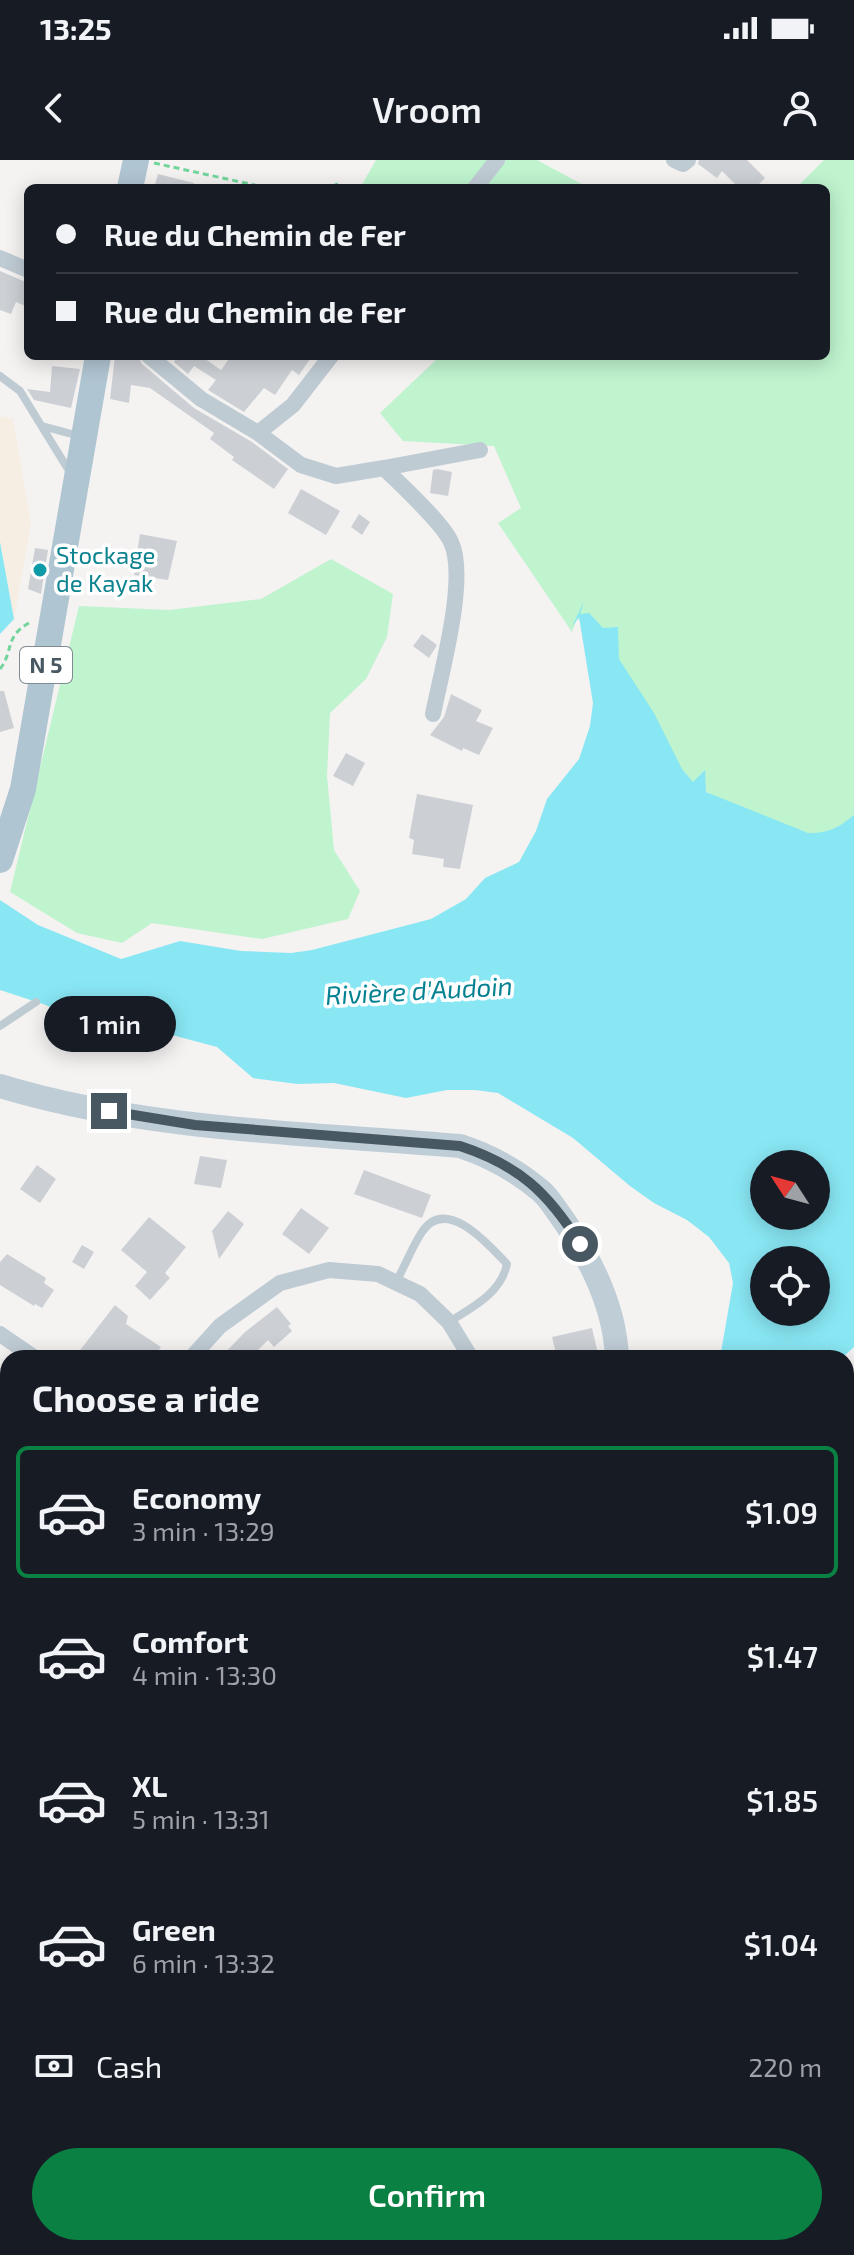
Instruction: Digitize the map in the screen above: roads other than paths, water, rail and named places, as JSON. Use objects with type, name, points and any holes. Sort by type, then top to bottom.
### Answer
[{"type":"main road","points":[[131,184],[136,160]]},
{"type":"main road","name":"N 5","points":[[3,852],[23,789],[97,360]]},
{"type":"main road","points":[[0,1086],[52,1102],[195,1125],[460,1146],[491,1156],[544,1193],[571,1230],[589,1259],[609,1310],[616,1350]]},
{"type":"street","points":[[478,184],[497,160]]},
{"type":"street","points":[[674,160],[683,164],[688,160]]},
{"type":"street","points":[[0,258],[24,268]]},
{"type":"street","points":[[154,360],[201,399],[258,433],[301,465],[336,476],[480,450]]},
{"type":"street","points":[[258,433],[293,405],[328,360]]},
{"type":"street","points":[[384,468],[451,540],[458,568],[433,714]]},
{"type":"street","points":[[198,1350],[220,1326],[280,1283],[329,1270],[378,1274],[420,1294],[449,1322],[466,1350]]},
{"type":"street","points":[[0,1334],[23,1350]]},
{"type":"lane","points":[[0,376],[20,391],[77,483]]},
{"type":"lane","points":[[41,425],[84,437]]},
{"type":"lane","points":[[0,1026],[36,1002]]},
{"type":"lane","points":[[396,1283],[422,1232],[432,1222],[443,1217],[469,1229],[489,1244],[507,1264],[496,1290],[449,1322]]},
{"type":"water","points":[[0,542],[14,619],[0,634]]},
{"type":"water","name":"Rivière d'Audoin","points":[[584,601],[580,614],[589,613],[603,628],[618,627],[619,659],[654,713],[682,769],[693,782],[705,770],[706,792],[808,833],[833,829],[854,815],[854,1347],[851,1350],[721,1350],[733,1283],[729,1263],[709,1237],[630,1186],[573,1138],[498,1093],[447,1090],[406,1098],[334,1083],[297,1084],[253,1078],[217,1047],[172,1035],[153,1026],[96,1016],[65,1015],[46,1005],[0,990],[0,900],[38,925],[121,959],[180,941],[241,951],[291,953],[431,919],[466,899],[485,878],[519,862],[536,831],[547,799],[579,759],[590,726],[593,703],[579,617],[572,627]]},
{"type":"place","name":"Stockage de Kayak","points":[[40,570]]}]
